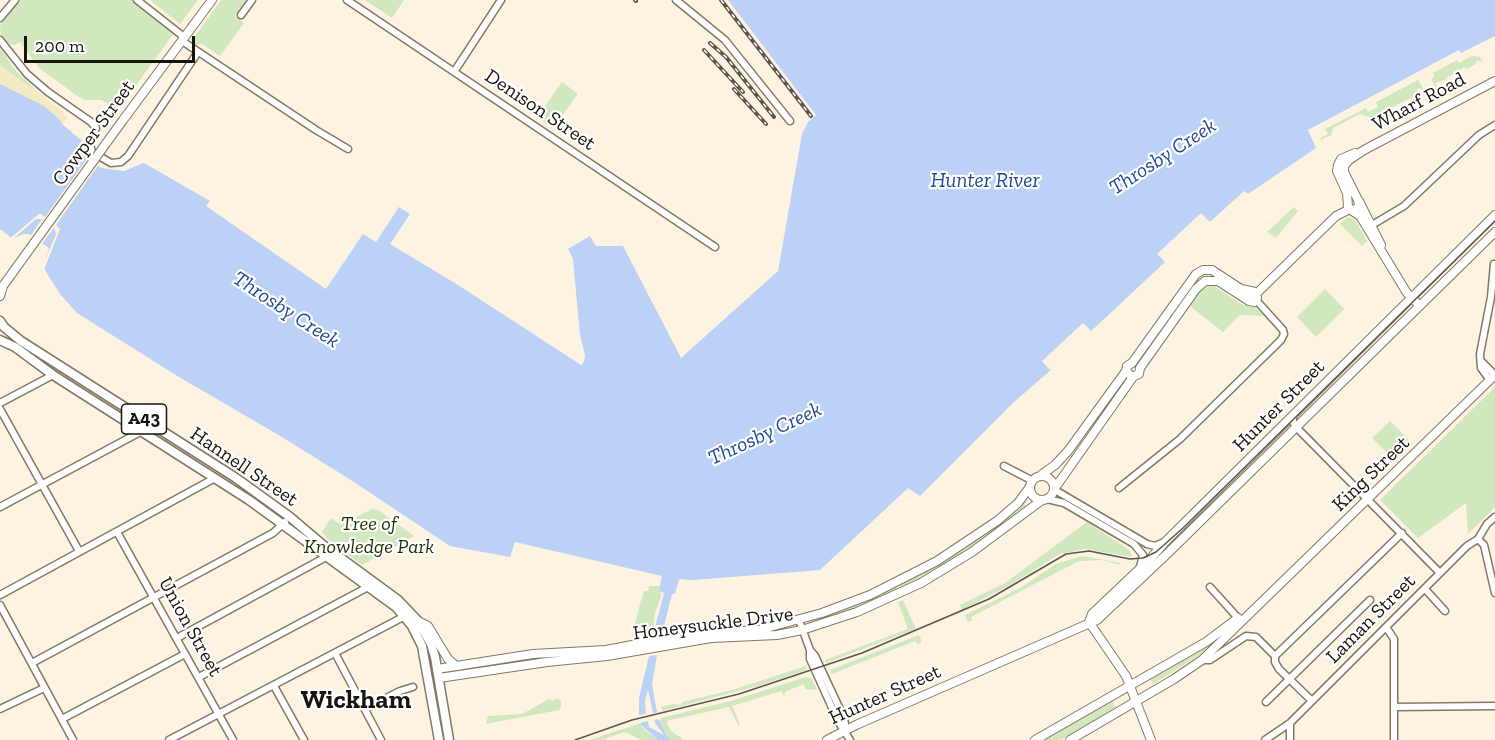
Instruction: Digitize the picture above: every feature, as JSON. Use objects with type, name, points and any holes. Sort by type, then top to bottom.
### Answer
[{"type":"highway","name":"Hannell Street","points":[[0,321],[21,341],[236,478],[398,600],[418,621],[431,645],[438,674]]},
{"type":"highway","name":"Hannell Street","points":[[0,340],[15,347],[53,375],[215,478],[284,525],[405,616],[418,635],[427,675]]},
{"type":"highway","name":"Honeysuckle Drive","points":[[427,675],[438,674]]},
{"type":"highway","name":"A43","points":[[438,674],[449,740]]},
{"type":"highway","name":"A43","points":[[427,675],[439,740]]},
{"type":"main road","name":"Cowper Street","points":[[0,296],[2,287],[212,0]]},
{"type":"main road","name":"Wharf Road","points":[[1349,205],[1347,193],[1338,174],[1338,165],[1345,157],[1359,152],[1495,81]]},
{"type":"main road","points":[[1359,152],[1348,162],[1344,170],[1369,226],[1389,263],[1412,298],[1420,306]]},
{"type":"main road","points":[[1254,297],[1349,205],[1353,197],[1359,200]]},
{"type":"main road","points":[[1349,205],[1369,226]]},
{"type":"main road","name":"Hunter Street","points":[[1089,622],[1092,614],[1495,215]]},
{"type":"main road","name":"Hunter Street","points":[[827,740],[1097,620],[1495,232]]},
{"type":"main road","points":[[1212,270],[1254,297],[1218,281],[1205,281],[1196,289],[1140,368],[1138,375],[1133,377],[1055,489],[1044,499],[1033,495],[1030,484],[1064,456],[1126,371],[1127,366],[1132,363],[1199,272],[1212,270]]},
{"type":"main road","points":[[1132,363],[1140,368]]},
{"type":"main road","points":[[1126,371],[1128,376],[1133,377]]},
{"type":"main road","name":"King Street","points":[[1070,740],[1202,660],[1493,377]]},
{"type":"main road","points":[[1041,475],[1049,478],[1055,489]]},
{"type":"main road","name":"Honeysuckle Drive","points":[[438,674],[607,656],[706,633],[759,630],[799,620],[870,595],[937,561],[997,521],[1018,503],[1030,484]]},
{"type":"main road","name":"Honeysuckle Drive","points":[[663,642],[777,635],[802,630],[857,612],[921,583],[979,547],[1044,499]]},
{"type":"main road","name":"King Street","points":[[1035,740],[1206,642],[1268,596]]},
{"type":"main road","points":[[418,621],[431,629],[448,659],[455,665]]},
{"type":"main road","points":[[1089,622],[1126,676],[1151,740]]},
{"type":"main road","name":"Honeysuckle Drive","points":[[438,674],[455,665],[533,654],[649,645]]},
{"type":"street","points":[[0,18],[15,0]]},
{"type":"street","points":[[137,0],[198,52],[348,149]]},
{"type":"street","points":[[241,15],[252,0]]},
{"type":"street","name":"Denison Street","points":[[347,0],[715,247]]},
{"type":"street","points":[[454,72],[501,0]]},
{"type":"street","points":[[676,0],[725,40],[790,121]]},
{"type":"street","points":[[0,40],[27,74],[91,122],[96,128],[90,144],[92,152],[111,163],[122,162],[128,156],[198,52]]},
{"type":"street","points":[[1369,226],[1404,206],[1479,135],[1495,125]]},
{"type":"street","points":[[1493,377],[1481,368],[1481,346],[1491,297],[1494,264]]},
{"type":"street","points":[[1119,488],[1158,458],[1201,420],[1283,337],[1282,328],[1254,297]]},
{"type":"street","points":[[0,403],[53,375]]},
{"type":"street","points":[[0,409],[79,551]]},
{"type":"street","points":[[1293,416],[1297,427],[1440,573]]},
{"type":"street","points":[[0,507],[142,431]]},
{"type":"street","points":[[1004,466],[1030,484]]},
{"type":"street","points":[[0,595],[215,478]]},
{"type":"street","points":[[1055,489],[1147,544],[1157,545],[1166,541]]},
{"type":"street","points":[[1044,499],[1064,503],[1134,544],[1143,556],[1142,565],[1136,572]]},
{"type":"street","points":[[32,663],[273,533],[290,517]]},
{"type":"street","name":"Laman Street","points":[[1265,740],[1290,723],[1467,546],[1478,539],[1487,524],[1495,517]]},
{"type":"street","name":"Union Street","points":[[117,532],[233,740]]},
{"type":"street","points":[[1275,656],[1402,533]]},
{"type":"street","points":[[1478,539],[1484,546],[1495,593]]},
{"type":"street","points":[[177,638],[326,557]]},
{"type":"street","points":[[199,677],[368,587]]},
{"type":"street","points":[[1210,587],[1238,618]]},
{"type":"street","points":[[1425,589],[1445,611]]},
{"type":"street","points":[[1266,702],[1370,600]]},
{"type":"street","points":[[0,606],[73,740]]},
{"type":"street","points":[[169,740],[405,616]]},
{"type":"street","points":[[799,620],[810,650],[810,659],[838,721],[846,730],[850,740]]},
{"type":"street","points":[[1386,627],[1394,639],[1394,740]]},
{"type":"street","points":[[1202,660],[1210,660],[1246,636],[1256,637],[1275,656],[1276,666],[1311,700]]},
{"type":"street","points":[[335,653],[381,740]]},
{"type":"street","points":[[62,719],[185,654]]},
{"type":"street","points":[[274,686],[304,740]]},
{"type":"street","points":[[365,709],[412,687]]},
{"type":"street","points":[[0,709],[44,688]]},
{"type":"street","points":[[1394,707],[1495,706]]},
{"type":"street","points":[[1290,723],[1290,740]]},
{"type":"green space","points":[[19,0],[133,0],[174,33],[119,109],[101,100],[85,100],[76,95],[39,68],[20,42],[14,45],[9,44],[1,35],[1,22]]},
{"type":"green space","points":[[150,0],[198,0],[180,24]]},
{"type":"green space","points":[[221,0],[247,0],[235,16],[244,23],[220,56],[202,44],[196,45],[191,42]]},
{"type":"green space","points":[[365,0],[404,0],[392,18]]},
{"type":"green space","points":[[0,48],[16,71],[36,90],[0,65]]},
{"type":"green space","points":[[1472,56],[1480,57],[1483,63],[1478,60],[1474,65],[1466,69],[1464,67],[1456,74],[1446,77],[1447,79],[1435,83],[1440,89],[1437,90],[1431,79],[1434,77],[1433,73],[1457,60],[1459,63]]},
{"type":"green space","points":[[1418,80],[1425,91],[1419,94],[1423,90],[1418,88],[1414,96],[1372,118],[1360,114],[1333,128],[1331,135],[1322,141],[1320,138],[1328,134],[1325,129],[1366,108],[1368,112],[1378,107],[1376,102]]},
{"type":"green space","points":[[562,82],[578,94],[553,128],[537,117]]},
{"type":"green space","points":[[1294,207],[1298,211],[1276,238],[1267,232]]},
{"type":"green space","points":[[1348,217],[1355,220],[1367,241],[1362,246],[1340,224]]},
{"type":"green space","points":[[1206,286],[1214,286],[1243,305],[1254,306],[1264,316],[1240,315],[1223,332],[1190,306],[1199,291]]},
{"type":"green space","points":[[1325,289],[1344,309],[1316,337],[1297,317]]},
{"type":"green space","points":[[1495,387],[1495,507],[1468,534],[1466,503],[1418,538],[1380,500]]},
{"type":"green space","points":[[1390,421],[1413,444],[1395,461],[1372,438]]},
{"type":"green space","points":[[1023,502],[1027,507],[992,535],[932,574],[902,589],[899,583]]},
{"type":"green space","name":"Tree of Knowledge Park","points":[[372,509],[378,510],[414,536],[362,565],[327,539],[322,532],[331,518],[341,525]]},
{"type":"green space","points":[[1087,522],[1125,547],[1130,551],[1132,557],[1085,549],[1060,554],[1010,585],[962,610],[960,605],[1005,583]]},
{"type":"green space","points":[[1082,556],[1121,563],[1120,565],[1102,560],[1079,561],[971,617],[972,620],[968,622],[965,615],[1020,588],[1056,564]]},
{"type":"green space","points":[[896,585],[898,591],[851,611],[813,623],[811,619]]},
{"type":"green space","points":[[649,586],[661,586],[661,597],[655,613],[653,628],[647,634],[632,636],[644,591],[648,591]]},
{"type":"green space","points":[[903,600],[916,629],[826,663],[825,660],[908,629],[898,602]]},
{"type":"green space","points":[[1239,621],[1201,654],[1153,684],[1150,678]]},
{"type":"green space","points":[[919,635],[922,642],[918,644],[915,641],[832,674],[830,670]]},
{"type":"green space","points":[[806,666],[806,670],[758,686],[662,711],[661,707],[681,705],[682,702],[732,690]]},
{"type":"green space","points":[[806,677],[812,679],[817,690],[806,689],[803,684],[785,692],[784,696],[781,691],[732,706],[740,724],[738,725],[729,707],[666,721],[671,731],[684,740],[672,740],[667,736],[658,720],[731,701]]},
{"type":"green space","points":[[556,698],[561,701],[559,710],[486,724],[488,716],[522,714],[549,699],[554,701]]},
{"type":"green space","points":[[1112,701],[1116,708],[1061,740],[1045,740]]},
{"type":"green space","points":[[641,723],[647,732],[658,740],[641,740],[625,732],[605,740],[589,740]]},
{"type":"sand","points":[[0,65],[64,113],[67,118],[62,124],[0,84]]},
{"type":"water","name":"Hunter River","points":[[728,0],[1495,0],[1495,36],[1461,53],[1459,50],[1308,130],[1316,148],[1248,194],[1244,191],[1210,222],[1207,220],[1087,335],[1083,332],[1049,366],[1052,369],[1014,402],[920,496],[908,488],[820,570],[693,580],[679,579],[675,594],[672,594],[663,630],[654,631],[664,593],[659,591],[662,576],[515,542],[510,557],[450,546],[282,437],[179,377],[77,313],[60,294],[43,267],[49,248],[29,234],[13,239],[0,229],[0,84],[44,106],[81,140],[84,155],[101,168],[124,171],[144,163],[210,201],[206,206],[326,289],[363,234],[376,242],[399,207],[410,214],[390,244],[581,365],[585,355],[580,335],[573,259],[568,249],[590,236],[596,246],[623,246],[681,358],[778,271],[802,134],[808,122],[816,115]]},
{"type":"water","points":[[657,655],[652,685],[657,712],[653,713],[648,689],[645,701],[646,714],[639,715],[639,698],[649,656]]},
{"type":"water","points":[[658,719],[667,736],[672,740],[658,740],[641,725],[648,721],[649,727],[664,735],[655,723],[654,720]]},
{"type":"pier","points":[[89,156],[100,163],[56,225],[60,229],[44,270],[42,267],[56,234],[54,228],[41,245],[29,238],[42,219],[36,219],[11,241],[9,239],[40,213],[45,217]]},
{"type":"pier","points":[[1201,213],[1210,222],[1200,230],[1199,228],[1169,255],[1170,257],[1165,262],[1157,254]]},
{"type":"pier","points":[[1083,323],[1091,331],[1085,337],[1081,336],[1052,363],[1054,366],[1050,370],[1042,361]]},
{"type":"tram line","points":[[575,740],[632,720],[739,694],[862,653],[989,599],[1066,554],[1089,551],[1130,559],[1143,558],[1156,552],[1495,221]]},
{"type":"railway","points":[[721,0],[811,116]]},
{"type":"railway","points":[[710,43],[726,57],[774,117]]},
{"type":"railway","points":[[704,50],[743,92]]},
{"type":"railway","points":[[734,89],[766,124]]},
{"type":"district","name":"Wickham","points":[[356,701]]},
{"type":"water label","name":"Throsby Creek","points":[[1163,157]]},
{"type":"water label","name":"Throsby Creek","points":[[286,310]]},
{"type":"water label","name":"Throsby Creek","points":[[765,434]]}]
